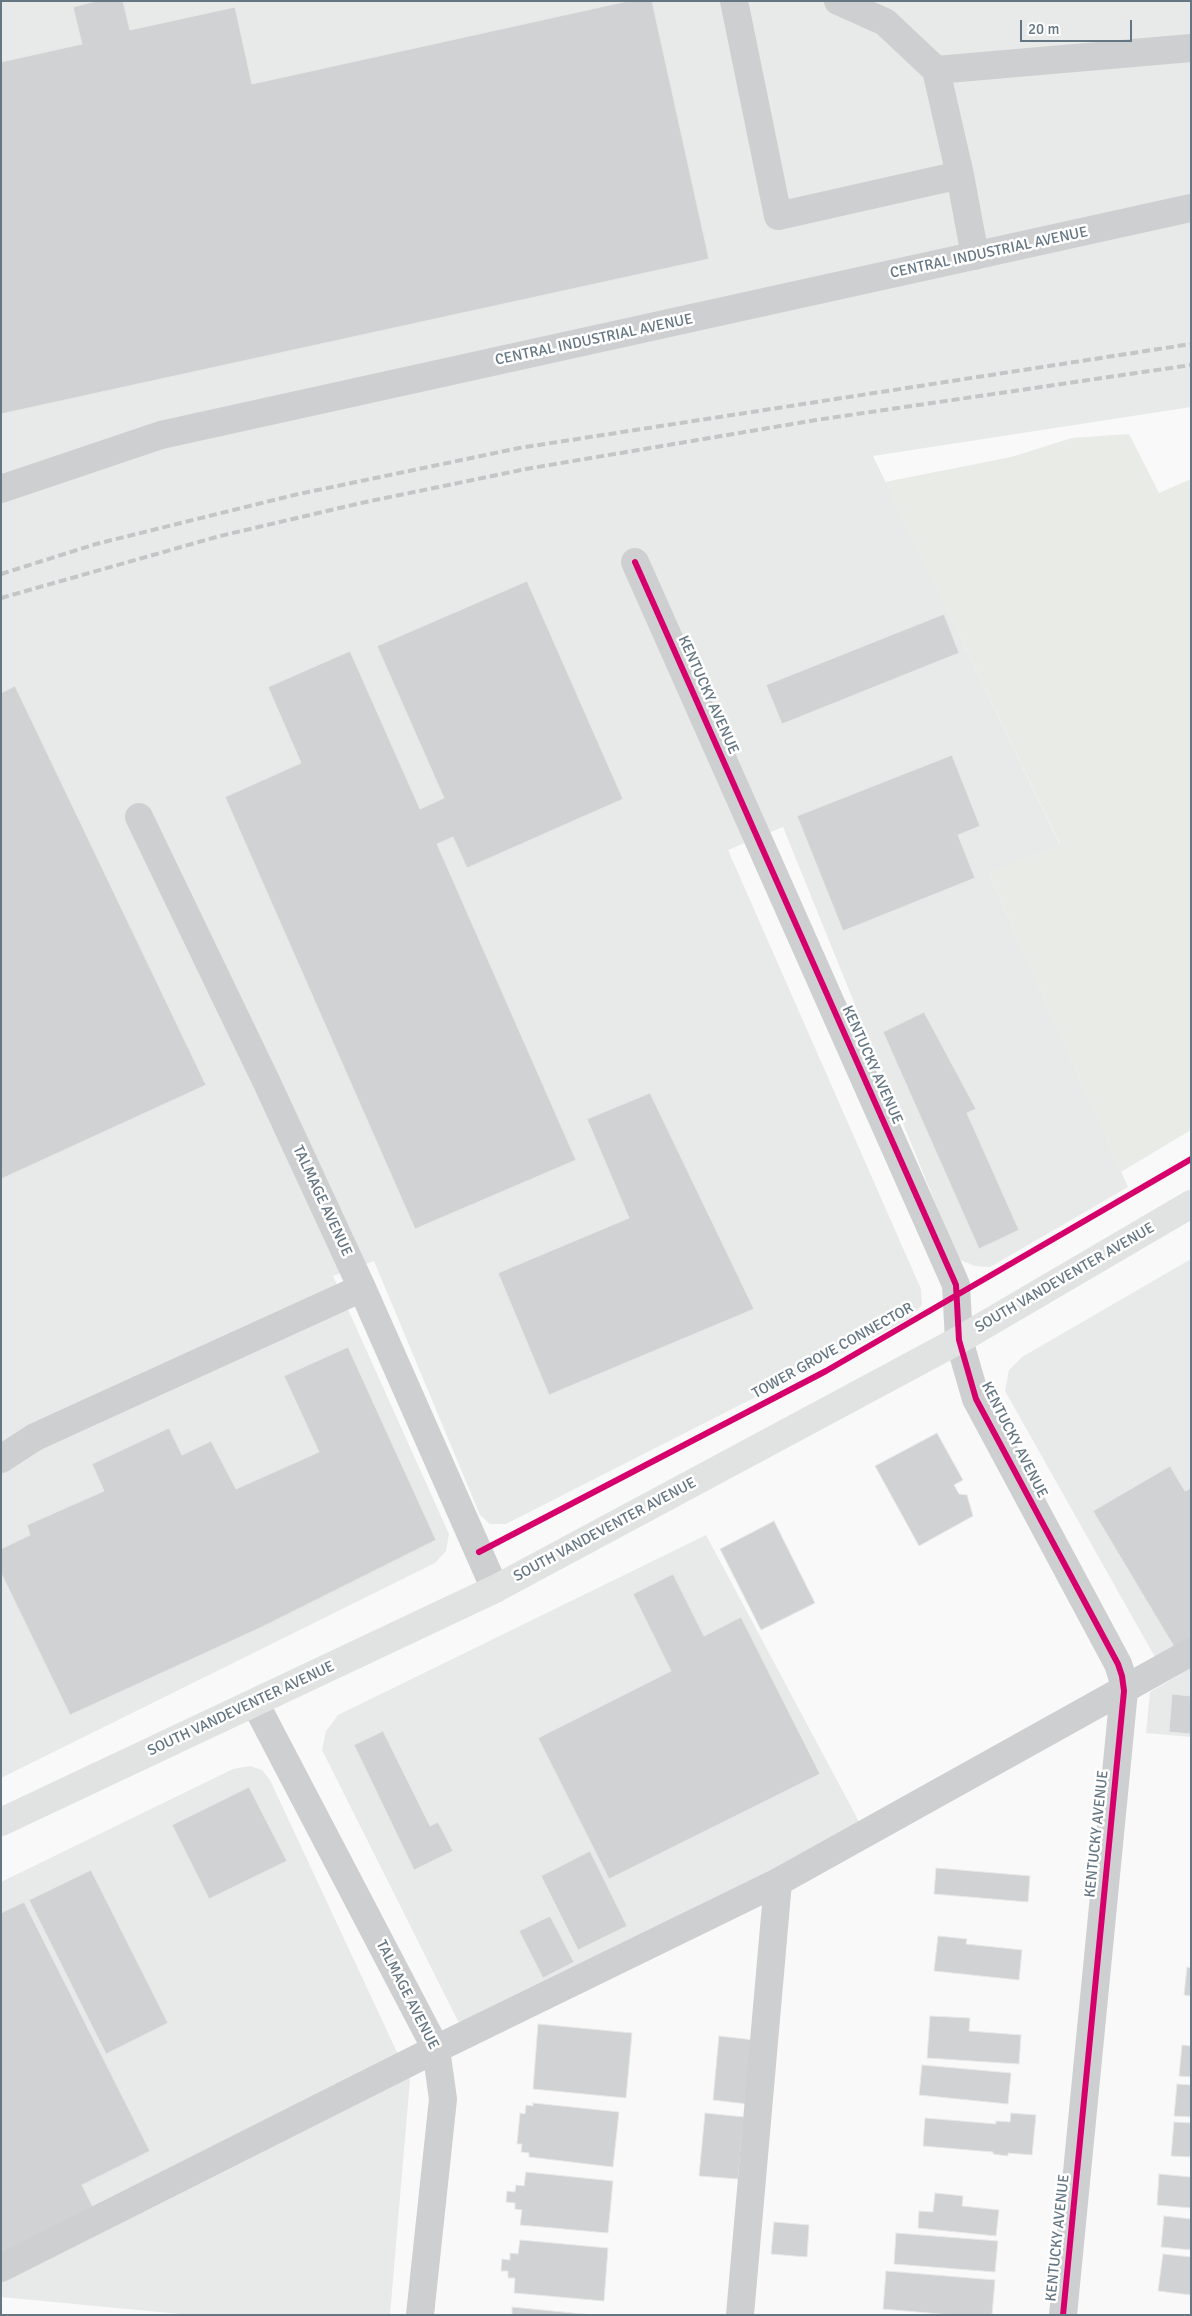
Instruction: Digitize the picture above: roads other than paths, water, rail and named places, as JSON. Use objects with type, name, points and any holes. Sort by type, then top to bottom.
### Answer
[{"type":"main road","name":"SOUTH VANDEVENTER AVENUE","points":[[1,1822],[495,1589],[959,1340],[1191,1204]]},
{"type":"street","points":[[734,1],[778,216],[960,175]]},
{"type":"street","points":[[838,1],[886,22],[936,70],[960,175],[975,256]]},
{"type":"street","points":[[936,70],[1191,48]]},
{"type":"street","name":"CENTRAL INDUSTRIAL AVENUE","points":[[1,490],[162,435],[1191,208]]},
{"type":"street","name":"KENTUCKY AVENUE","points":[[635,562],[954,1278],[959,1340],[976,1399],[1118,1664],[1124,1691],[1063,2315]]},
{"type":"street","name":"TALMAGE AVENUE","points":[[139,816],[267,1083],[362,1288],[495,1589]]},
{"type":"street","points":[[1,1459],[34,1437],[362,1288]]},
{"type":"street","points":[[1,2268],[436,2049],[778,1882],[1191,1652]]},
{"type":"street","name":"TALMAGE AVENUE","points":[[255,1703],[436,2049],[443,2098],[420,2315]]},
{"type":"street","points":[[740,2315],[778,1882]]},
{"type":"railway","points":[[1,574],[96,544],[294,495],[519,448],[1191,344]]},
{"type":"railway","points":[[1,598],[220,536],[361,503],[526,469],[816,420],[1191,365]]}]
